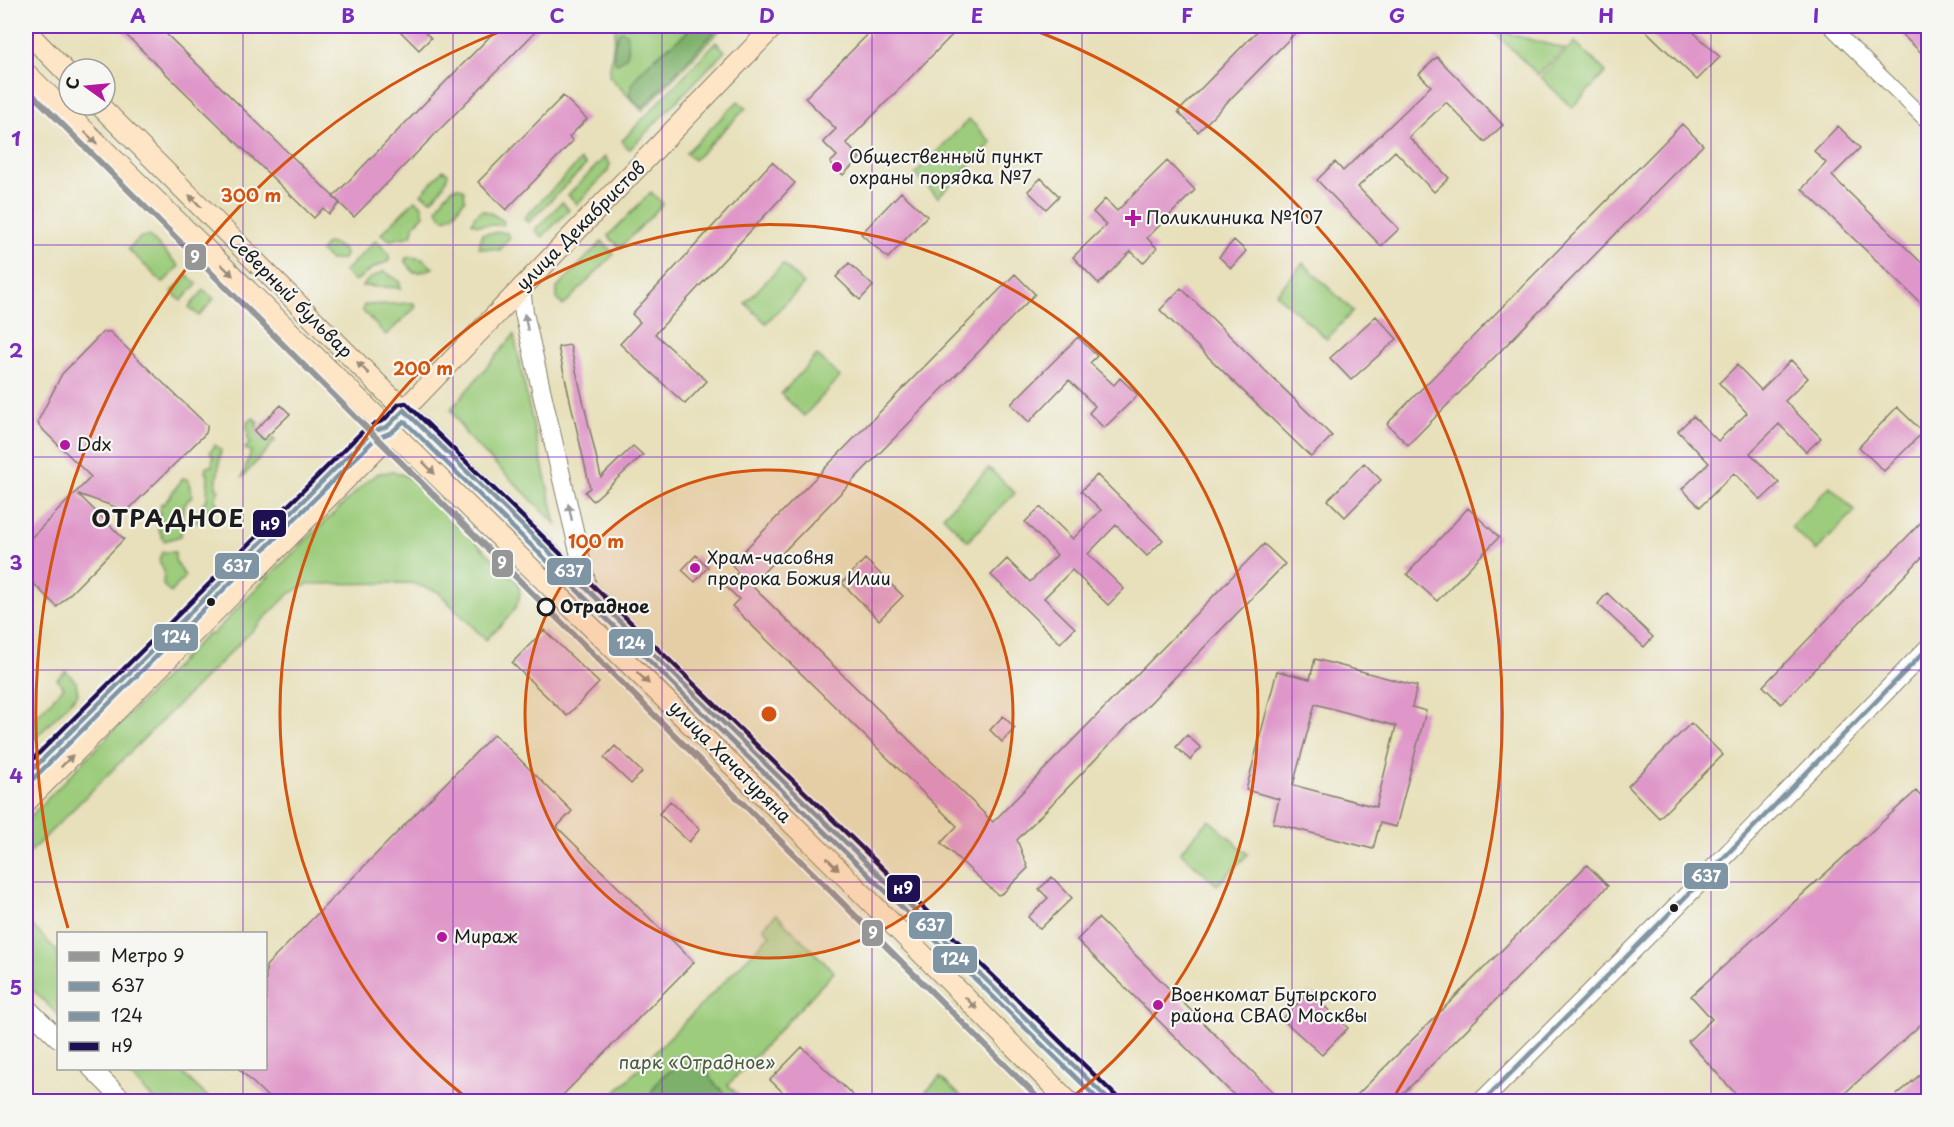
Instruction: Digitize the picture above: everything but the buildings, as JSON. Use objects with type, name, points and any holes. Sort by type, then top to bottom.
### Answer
[{"type":"main road","name":"улица Декабристов","points":[[26,776],[372,433],[388,426],[404,410],[774,26]]},
{"type":"main road","points":[[26,31],[57,63]]},
{"type":"main road","name":"Северный бульвар","points":[[26,73],[388,426]]},
{"type":"main road","name":"Северный бульвар","points":[[111,117],[404,410]]},
{"type":"main road","name":"улица Хачатуряна","points":[[404,410],[1112,1101]]},
{"type":"main road","name":"улица Декабристов","points":[[26,802],[382,443],[388,426]]},
{"type":"main road","name":"улица Хачатуряна","points":[[388,426],[547,585],[822,853],[1069,1101]]},
{"type":"street","points":[[1830,26],[1929,122]]},
{"type":"street","points":[[521,287],[529,335],[588,590]]},
{"type":"street","points":[[1481,1101],[1663,920],[1929,648]]},
{"type":"street","points":[[26,1007],[57,1037]]},
{"type":"street","points":[[93,1070],[125,1101]]},
{"type":"green space","points":[[616,26],[719,26],[722,28],[642,111],[609,76]]},
{"type":"green space","points":[[689,26],[718,28],[642,108],[630,96],[635,79],[651,61],[686,33]]},
{"type":"green space","points":[[1491,29],[1565,49],[1538,75]]},
{"type":"green space","points":[[619,32],[626,33],[629,47],[627,55],[616,63],[615,43]]},
{"type":"green space","points":[[716,42],[725,51],[630,149],[624,145],[622,141]]},
{"type":"green space","points":[[1575,42],[1606,72],[1572,108],[1541,77]]},
{"type":"green space","points":[[738,101],[746,108],[694,160],[686,153]]},
{"type":"green space","points":[[969,119],[992,143],[938,197],[915,174]]},
{"type":"green space","points":[[605,157],[610,164],[608,171],[577,204],[568,195]]},
{"type":"green space","points":[[581,160],[586,165],[528,223],[524,218]]},
{"type":"green space","points":[[443,170],[448,173],[447,177],[436,195],[431,200],[421,194]]},
{"type":"green space","points":[[459,187],[464,190],[465,199],[453,215],[445,219],[437,209],[453,188]]},
{"type":"green space","points":[[651,192],[663,204],[620,248],[608,236]]},
{"type":"green space","points":[[415,200],[421,204],[424,215],[414,225],[411,236],[390,240],[381,234]]},
{"type":"green space","points":[[562,202],[569,210],[542,237],[535,230]]},
{"type":"green space","points":[[482,210],[504,221],[503,225],[472,223],[474,217]]},
{"type":"green space","points":[[507,233],[510,237],[500,250],[479,248],[482,234]]},
{"type":"green space","points":[[149,236],[179,266],[163,283],[128,249],[141,237]]},
{"type":"green space","points":[[376,240],[389,254],[389,261],[373,268],[357,280],[353,280],[344,272]]},
{"type":"green space","points":[[602,241],[614,254],[563,306],[557,299],[557,288]]},
{"type":"green space","points":[[332,243],[344,250],[343,259],[330,260],[320,251],[326,244]]},
{"type":"green space","points":[[411,257],[422,259],[433,268],[413,272],[405,260]]},
{"type":"green space","points":[[1303,263],[1353,311],[1327,339],[1276,294]]},
{"type":"green space","points":[[783,264],[804,284],[766,323],[745,303]]},
{"type":"green space","points":[[384,271],[399,281],[401,288],[362,286],[369,279]]},
{"type":"green space","points":[[187,275],[197,284],[181,301],[172,292]]},
{"type":"green space","points":[[204,290],[214,299],[199,316],[189,307]]},
{"type":"green space","points":[[414,303],[416,307],[386,335],[362,310],[364,305]]},
{"type":"green space","points":[[514,335],[556,524],[467,436],[451,409]]},
{"type":"green space","points":[[817,355],[840,377],[804,416],[781,394]]},
{"type":"green space","points":[[254,418],[258,423],[256,424],[263,440],[269,442],[273,438],[275,441],[242,478],[251,451],[245,449],[251,443],[248,439],[247,422]]},
{"type":"green space","points":[[215,445],[221,450],[216,487],[219,489],[215,501],[218,503],[197,523],[199,510],[207,499],[208,474],[205,473],[206,467],[212,466],[213,457],[210,452]]},
{"type":"green space","points":[[989,468],[1015,493],[968,541],[943,516]]},
{"type":"green space","points":[[392,472],[411,479],[518,583],[519,600],[505,621],[486,640],[437,591],[411,583],[308,584],[289,594],[26,856],[26,821],[206,635],[213,634],[368,480],[379,473]]},
{"type":"green space","points":[[183,478],[189,480],[193,496],[183,508],[181,536],[164,541],[158,528],[161,503],[164,504]]},
{"type":"green space","points":[[1830,486],[1855,511],[1816,551],[1791,527]]},
{"type":"green space","points":[[162,552],[175,552],[175,560],[185,576],[171,593],[163,585],[164,571],[159,560]]},
{"type":"green space","points":[[66,671],[76,682],[78,694],[26,748],[26,727],[64,687],[57,679]]},
{"type":"green space","points":[[1209,820],[1248,854],[1217,885],[1180,852]]},
{"type":"green space","name":"парк «Отрадное»","points":[[776,914],[834,972],[728,1085],[744,1101],[606,1102],[770,935],[763,928]]},
{"type":"green space","points":[[26,919],[57,951],[57,1014],[26,983]]},
{"type":"green space","points":[[694,1060],[702,1063],[715,1084],[733,1101],[651,1101],[649,1097],[653,1088],[662,1077]]},
{"type":"green space","points":[[125,1070],[179,1070],[212,1101],[155,1101]]},
{"type":"green space","points":[[940,1077],[966,1101],[917,1101]]},
{"type":"metro line","name":"9","points":[[26,88],[1042,1102]]},
{"type":"transit line","name":"н9","points":[[26,766],[366,428],[384,420],[399,404],[406,403],[1117,1097]]},
{"type":"transit line","name":"637","points":[[26,776],[371,433],[388,426],[404,410],[1111,1102]]},
{"type":"transit line","name":"124","points":[[31,781],[375,439],[392,432],[404,421],[1101,1102]]},
{"type":"transit line","name":"637","points":[[1482,1102],[1928,648]]},
{"type":"place","name":"Общественный пункт охраны порядка №7","points":[[837,167]]},
{"type":"place","name":"Поликлиника №107","points":[[1133,218]]},
{"type":"place","name":"Ddx","points":[[65,445]]},
{"type":"place","name":"Храм-часовня пророка Божия Илии","points":[[695,568]]},
{"type":"place","name":"Отрадное","points":[[546,607]]},
{"type":"place","name":"Мираж","points":[[442,937]]},
{"type":"place","name":"Военкомат Бутырского района СВАО Москвы","points":[[1158,1005]]},
{"type":"district","name":"ОТРАДНОЕ","points":[[168,519]]}]
